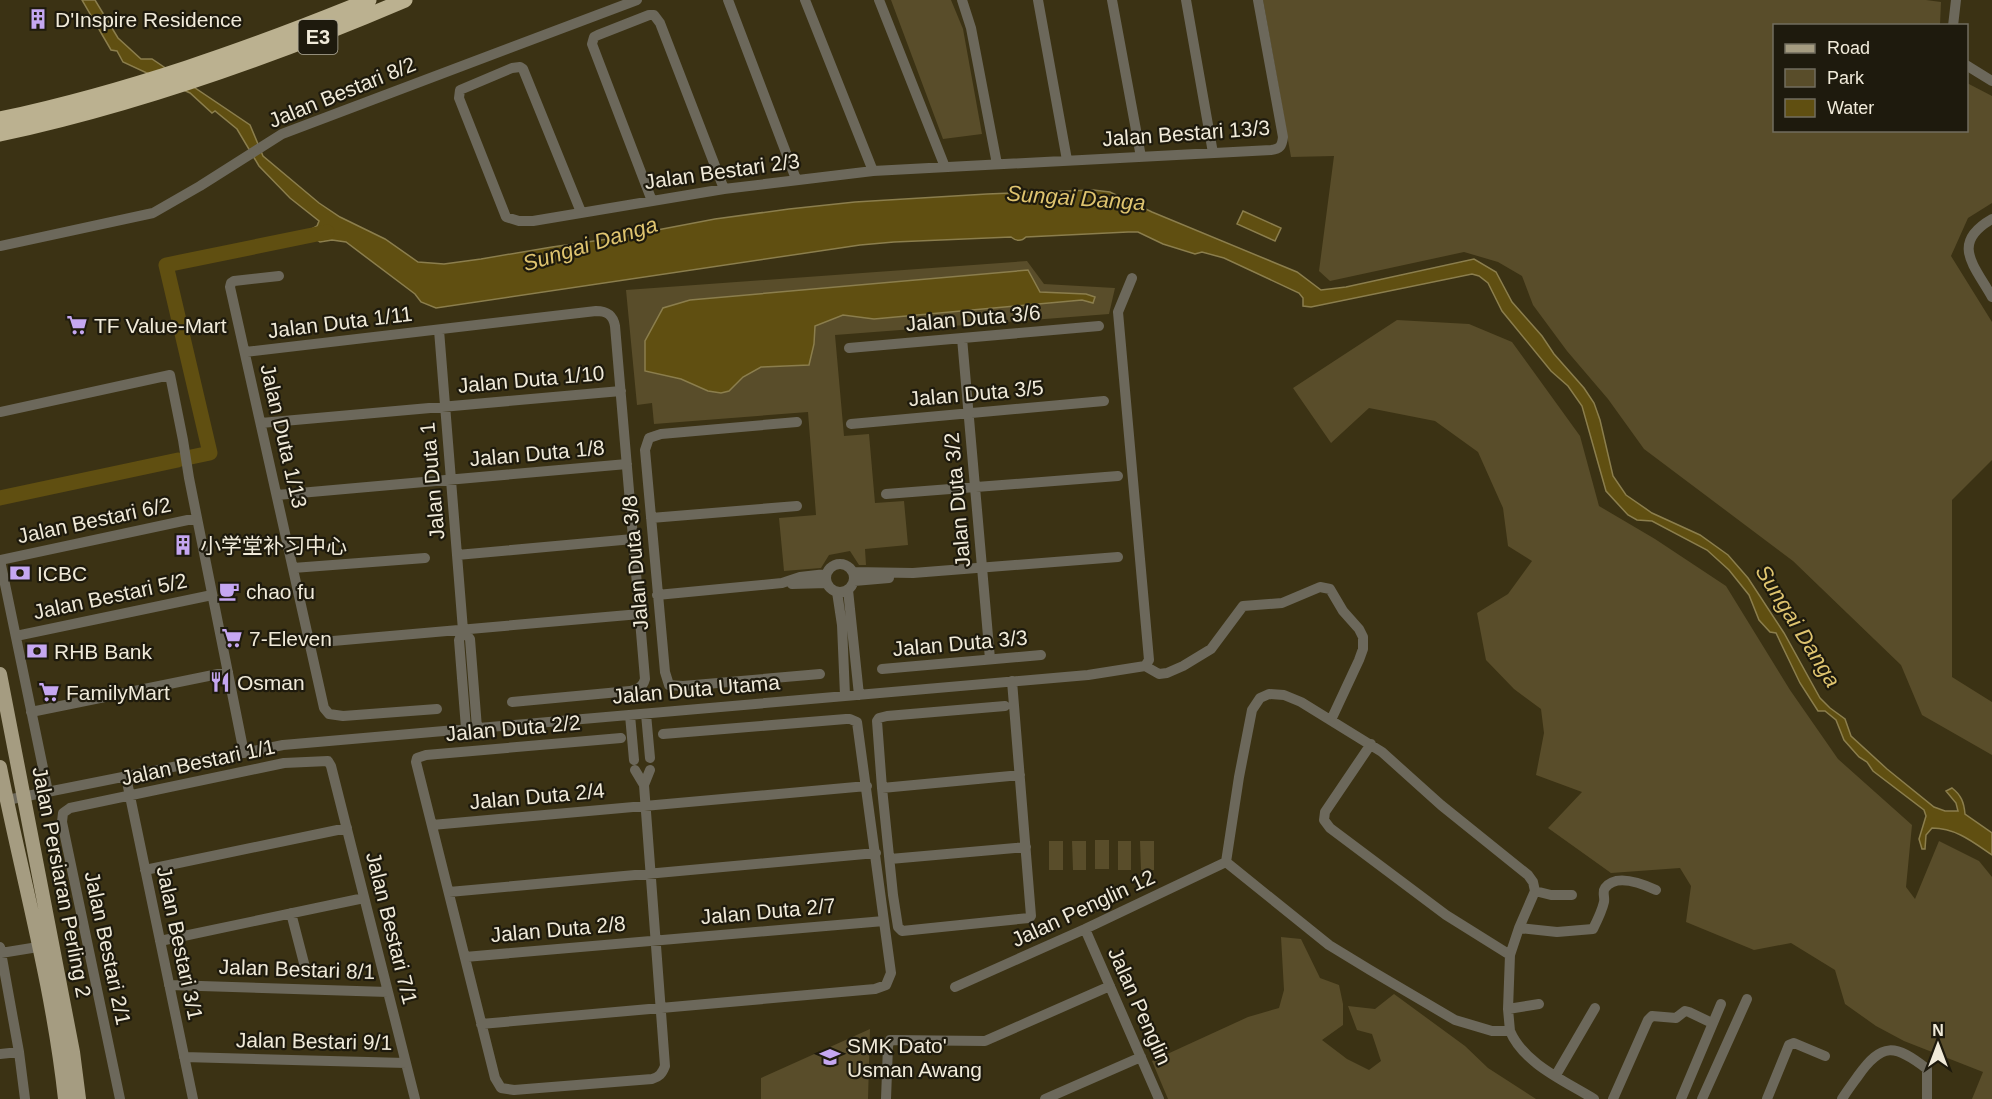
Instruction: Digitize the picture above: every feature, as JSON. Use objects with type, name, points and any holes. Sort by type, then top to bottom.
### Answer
[{"type":"highway","name":"E3","points":[[0,119],[113,91],[213,59],[369,0]]},
{"type":"highway","name":"E3","points":[[0,134],[131,101],[230,69],[326,34],[405,0]]},
{"type":"main road","name":"Jalan Persiaran Perling 2","points":[[0,674],[73,1052],[79,1099]]},
{"type":"main road","name":"Jalan Persiaran Perling 2","points":[[0,767],[61,1064],[65,1099]]},
{"type":"street","name":"Jalan Bestari 8/2","points":[[0,246],[153,213],[282,134],[637,0]]},
{"type":"street","points":[[728,0],[796,179]]},
{"type":"street","points":[[805,0],[873,171]]},
{"type":"street","points":[[879,0],[945,167]]},
{"type":"street","points":[[962,0],[971,28],[997,164]]},
{"type":"street","points":[[1038,0],[1067,160]]},
{"type":"street","points":[[1112,0],[1141,157]]},
{"type":"street","points":[[1186,0],[1214,153]]},
{"type":"street","name":"Jalan Bestari 13/3","points":[[945,167],[1278,149],[1282,144],[1282,129],[1258,0]]},
{"type":"street","points":[[1953,24],[1956,0]]},
{"type":"street","points":[[652,201],[592,44],[598,34],[644,16],[654,15],[660,23],[724,189]]},
{"type":"street","points":[[1968,66],[1992,81]]},
{"type":"street","name":"Jalan Bestari 2/3","points":[[581,212],[525,73],[520,67],[463,87],[458,93],[506,217],[519,221],[533,221],[796,179],[945,167]]},
{"type":"street","points":[[1990,220],[1972,234],[1968,247],[1972,262],[1992,297]]},
{"type":"street","name":"Jalan Duta 1/13","points":[[279,276],[231,283],[230,286],[322,700],[329,714],[343,716],[437,710]]},
{"type":"street","points":[[1132,278],[1118,312],[1147,663]]},
{"type":"street","name":"Jalan Duta 1/11","points":[[245,352],[603,311],[610,314],[615,326],[621,391]]},
{"type":"street","name":"Jalan Duta 3/6","points":[[849,348],[1099,326]]},
{"type":"street","name":"Jalan Duta 1","points":[[439,330],[463,630],[459,640],[472,728]]},
{"type":"street","name":"Jalan Duta 3/2","points":[[962,338],[990,659]]},
{"type":"street","points":[[0,412],[170,375],[244,753]]},
{"type":"street","points":[[512,702],[630,691],[644,685],[645,671],[621,391]]},
{"type":"street","name":"Jalan Duta 1/10","points":[[261,423],[621,391]]},
{"type":"street","name":"Jalan Duta 3/5","points":[[851,424],[1104,401]]},
{"type":"street","name":"Jalan Duta 3/8","points":[[797,422],[661,434],[649,438],[645,450],[657,595],[665,672],[669,685],[683,686],[820,674]]},
{"type":"street","name":"Jalan Duta 1/8","points":[[277,495],[627,464]]},
{"type":"street","points":[[886,494],[1118,476]]},
{"type":"street","points":[[651,518],[797,506]]},
{"type":"street","name":"Jalan Bestari 6/2","points":[[0,560],[197,518]]},
{"type":"street","points":[[457,555],[633,539]]},
{"type":"street","points":[[845,695],[842,625],[848,584],[850,568],[842,564],[832,566],[827,579],[831,589],[848,584],[913,573],[1118,557]]},
{"type":"street","points":[[293,568],[425,558]]},
{"type":"street","points":[[0,560],[48,792],[7,800]]},
{"type":"street","points":[[657,595],[782,583],[800,577],[827,579]]},
{"type":"street","points":[[848,584],[859,695]]},
{"type":"street","name":"Jalan Duta Utama","points":[[48,792],[283,745],[1088,675],[1147,663],[1159,674],[1167,673],[1184,666],[1211,649],[1243,606],[1277,604],[1320,587],[1330,589],[1337,603],[1363,637],[1363,649],[1359,660],[1331,720]]},
{"type":"street","name":"Jalan Bestari 5/2","points":[[16,636],[212,595]]},
{"type":"street","points":[[310,643],[640,614]]},
{"type":"street","name":"Jalan Duta 3/3","points":[[882,669],[1041,655]]},
{"type":"street","points":[[31,712],[228,672]]},
{"type":"street","points":[[1005,706],[879,718],[876,725],[882,788],[898,927],[902,931],[1029,918],[1032,913],[1012,681]]},
{"type":"street","points":[[1510,1031],[1492,1031],[1455,1020],[1361,965],[1329,945],[1226,862],[1252,710],[1260,698],[1269,694],[1284,695],[1301,702],[1371,744],[1390,758],[1441,805],[1528,875],[1535,891],[1510,955],[1508,1009],[1510,1031],[1528,1057],[1594,1099]]},
{"type":"street","points":[[646,714],[650,758]]},
{"type":"street","points":[[432,825],[495,1078],[501,1088],[507,1090],[652,1079],[661,1075],[665,1066],[644,785],[634,765],[630,715]]},
{"type":"street","points":[[481,1024],[882,988],[886,985],[891,973],[857,722],[850,719],[663,734]]},
{"type":"street","name":"Jalan Duta 2/2","points":[[432,825],[416,766],[417,758],[426,755],[621,738]]},
{"type":"street","points":[[1371,744],[1325,812],[1324,820],[1330,828],[1446,915],[1510,955]]},
{"type":"street","name":"Jalan Bestari 1/1","points":[[70,808],[284,764],[325,760],[331,766]]},
{"type":"street","name":"Jalan Bestari 7/1","points":[[331,766],[416,1099]]},
{"type":"street","points":[[644,785],[650,770]]},
{"type":"street","points":[[882,788],[1020,775]]},
{"type":"street","name":"Jalan Bestari 3/1","points":[[126,777],[193,1099]]},
{"type":"street","name":"Jalan Duta 2/4","points":[[432,825],[867,786]]},
{"type":"street","name":"Jalan Bestari 2/1","points":[[70,808],[63,813],[62,822],[120,1099]]},
{"type":"street","points":[[145,870],[347,828]]},
{"type":"street","points":[[890,859],[1026,847]]},
{"type":"street","points":[[449,892],[876,853]]},
{"type":"street","name":"Jalan Penglin 12","points":[[955,987],[1226,862]]},
{"type":"street","points":[[1519,928],[1557,932],[1593,929],[1604,904],[1606,886],[1614,882],[1626,881],[1656,890]]},
{"type":"street","points":[[1535,891],[1551,895],[1572,895]]},
{"type":"street","points":[[160,941],[364,898]]},
{"type":"street","points":[[291,913],[305,967]]},
{"type":"street","name":"Jalan Duta 2/7","points":[[655,940],[884,921]]},
{"type":"street","name":"Jalan Penglin","points":[[1085,929],[1159,1099]]},
{"type":"street","name":"Jalan Duta 2/8","points":[[465,957],[655,940]]},
{"type":"street","points":[[25,1099],[1,950],[38,947]]},
{"type":"street","name":"Jalan Bestari 8/1","points":[[169,985],[388,992]]},
{"type":"street","points":[[886,1099],[890,1040],[986,1041],[1110,986]]},
{"type":"street","points":[[1702,1099],[1747,999]]},
{"type":"street","points":[[1508,1009],[1539,1004]]},
{"type":"street","points":[[1681,1099],[1721,1004]]},
{"type":"street","points":[[1556,1076],[1595,1008]]},
{"type":"street","points":[[1613,1099],[1648,1020],[1652,1016],[1676,1018],[1685,1011],[1712,1023]]},
{"type":"street","points":[[1767,1099],[1789,1045],[1798,1044],[1825,1056]]},
{"type":"street","points":[[1842,1099],[1876,1054],[1885,1050],[1906,1055],[1926,1069],[1927,1099]]},
{"type":"street","points":[[0,1054],[19,1052]]},
{"type":"street","name":"Jalan Bestari 9/1","points":[[184,1057],[406,1063]]},
{"type":"street","points":[[1045,1099],[1141,1057]]},
{"type":"green space","points":[[891,0],[951,0],[963,29],[982,134],[943,139]]},
{"type":"green space","points":[[1263,0],[1926,0],[1941,2],[1940,24],[1773,24],[1773,132],[1968,132],[1968,84],[1992,96],[1992,203],[1968,218],[1951,256],[1992,322],[1992,460],[1952,500],[1952,677],[1992,702],[1992,755],[1922,715],[1901,665],[1793,561],[1644,449],[1608,399],[1567,351],[1533,305],[1522,276],[1498,262],[1464,252],[1330,281],[1319,271],[1334,156],[1291,157]]},
{"type":"green space","points":[[1027,261],[1044,284],[1115,288],[1109,314],[835,335],[844,436],[869,434],[875,503],[904,501],[908,545],[865,549],[866,565],[859,565],[850,551],[829,555],[821,568],[784,571],[779,518],[816,515],[808,412],[654,424],[652,403],[637,405],[626,290]]},
{"type":"green space","points":[[1397,320],[1469,324],[1512,342],[1580,436],[1599,506],[1655,539],[1726,586],[1790,690],[1838,759],[1912,825],[1906,887],[1915,899],[1939,841],[1979,861],[1992,877],[1992,1099],[1972,1099],[1983,1072],[1904,1041],[1876,1026],[1845,1004],[1835,970],[1791,943],[1754,950],[1686,922],[1691,886],[1680,868],[1611,873],[1548,828],[1582,792],[1536,775],[1544,733],[1541,709],[1514,689],[1486,660],[1477,613],[1508,594],[1532,561],[1508,546],[1503,508],[1478,452],[1435,421],[1369,408],[1331,443],[1293,388]]},
{"type":"green space","points":[[1095,840],[1109,840],[1109,869],[1095,869]]},
{"type":"green space","points":[[1049,841],[1063,841],[1063,870],[1049,870]]},
{"type":"green space","points":[[1072,841],[1086,841],[1086,870],[1073,870]]},
{"type":"green space","points":[[1118,841],[1131,841],[1131,870],[1118,870]]},
{"type":"green space","points":[[1140,841],[1154,841],[1154,870],[1141,870]]},
{"type":"green space","points":[[1281,937],[1301,939],[1320,978],[1339,985],[1343,1004],[1343,1025],[1322,1040],[1347,1059],[1369,1070],[1381,1061],[1372,1034],[1357,1030],[1348,1006],[1375,1009],[1394,994],[1465,1046],[1488,1068],[1536,1099],[1168,1099],[1152,1061],[1248,1017],[1279,1008],[1284,990]]},
{"type":"green space","points":[[870,1029],[868,1099],[761,1099],[761,1078]]},
{"type":"water","name":"Sungai Danga","points":[[82,0],[95,0],[118,38],[141,59],[152,59],[250,125],[263,156],[319,203],[340,217],[385,239],[418,262],[444,264],[481,259],[615,238],[715,219],[789,209],[855,202],[1093,190],[1110,192],[1152,212],[1297,272],[1321,290],[1346,287],[1474,259],[1496,272],[1512,302],[1542,336],[1594,403],[1613,476],[1626,495],[1652,513],[1700,535],[1728,555],[1748,578],[1784,633],[1820,698],[1845,719],[1851,736],[1934,807],[1945,811],[1958,811],[1956,803],[1946,791],[1952,788],[1958,793],[1965,814],[1992,833],[1992,855],[1949,830],[1932,828],[1926,835],[1925,849],[1922,849],[1919,839],[1926,816],[1924,810],[1873,771],[1844,740],[1836,720],[1825,711],[1818,711],[1800,683],[1776,633],[1770,632],[1759,620],[1749,595],[1729,570],[1707,550],[1652,521],[1637,520],[1628,515],[1606,491],[1582,406],[1568,386],[1551,371],[1502,311],[1488,283],[1479,276],[1472,274],[1311,307],[1303,306],[1303,298],[1299,293],[1224,258],[1202,252],[1195,254],[1163,244],[1138,232],[1128,232],[1026,237],[1022,240],[1011,237],[860,245],[436,308],[421,302],[415,294],[346,242],[332,240],[320,242],[310,238],[308,231],[317,226],[319,221],[290,198],[259,166],[237,129],[215,111],[212,113],[190,93],[123,62],[117,51],[111,50]]},
{"type":"water","points":[[1243,211],[1281,228],[1275,241],[1237,224]]},
{"type":"water","points":[[1028,270],[1040,292],[1086,294],[1095,297],[1093,303],[1082,300],[874,319],[843,315],[815,326],[809,365],[761,367],[743,377],[729,391],[721,393],[708,391],[681,379],[645,371],[645,341],[663,308],[690,300]]},
{"type":"waterway","points":[[191,457],[210,453],[166,265],[327,232]]},
{"type":"waterway","points":[[0,498],[178,460]]},
{"type":"place","name":"D'Inspire Residence","points":[[38,19]]},
{"type":"place","name":"TF Value-Mart","points":[[77,325]]},
{"type":"place","name":"小学堂补习中心","points":[[183,545]]},
{"type":"place","name":"ICBC","points":[[20,573]]},
{"type":"place","name":"chao fu","points":[[229,591]]},
{"type":"place","name":"7-Eleven","points":[[232,638]]},
{"type":"place","name":"RHB Bank","points":[[37,651]]},
{"type":"place","name":"Osman","points":[[220,682]]},
{"type":"place","name":"FamilyMart","points":[[49,692]]},
{"type":"place","name":"SMK Dato' Usman Awang","points":[[830,1057]]}]
